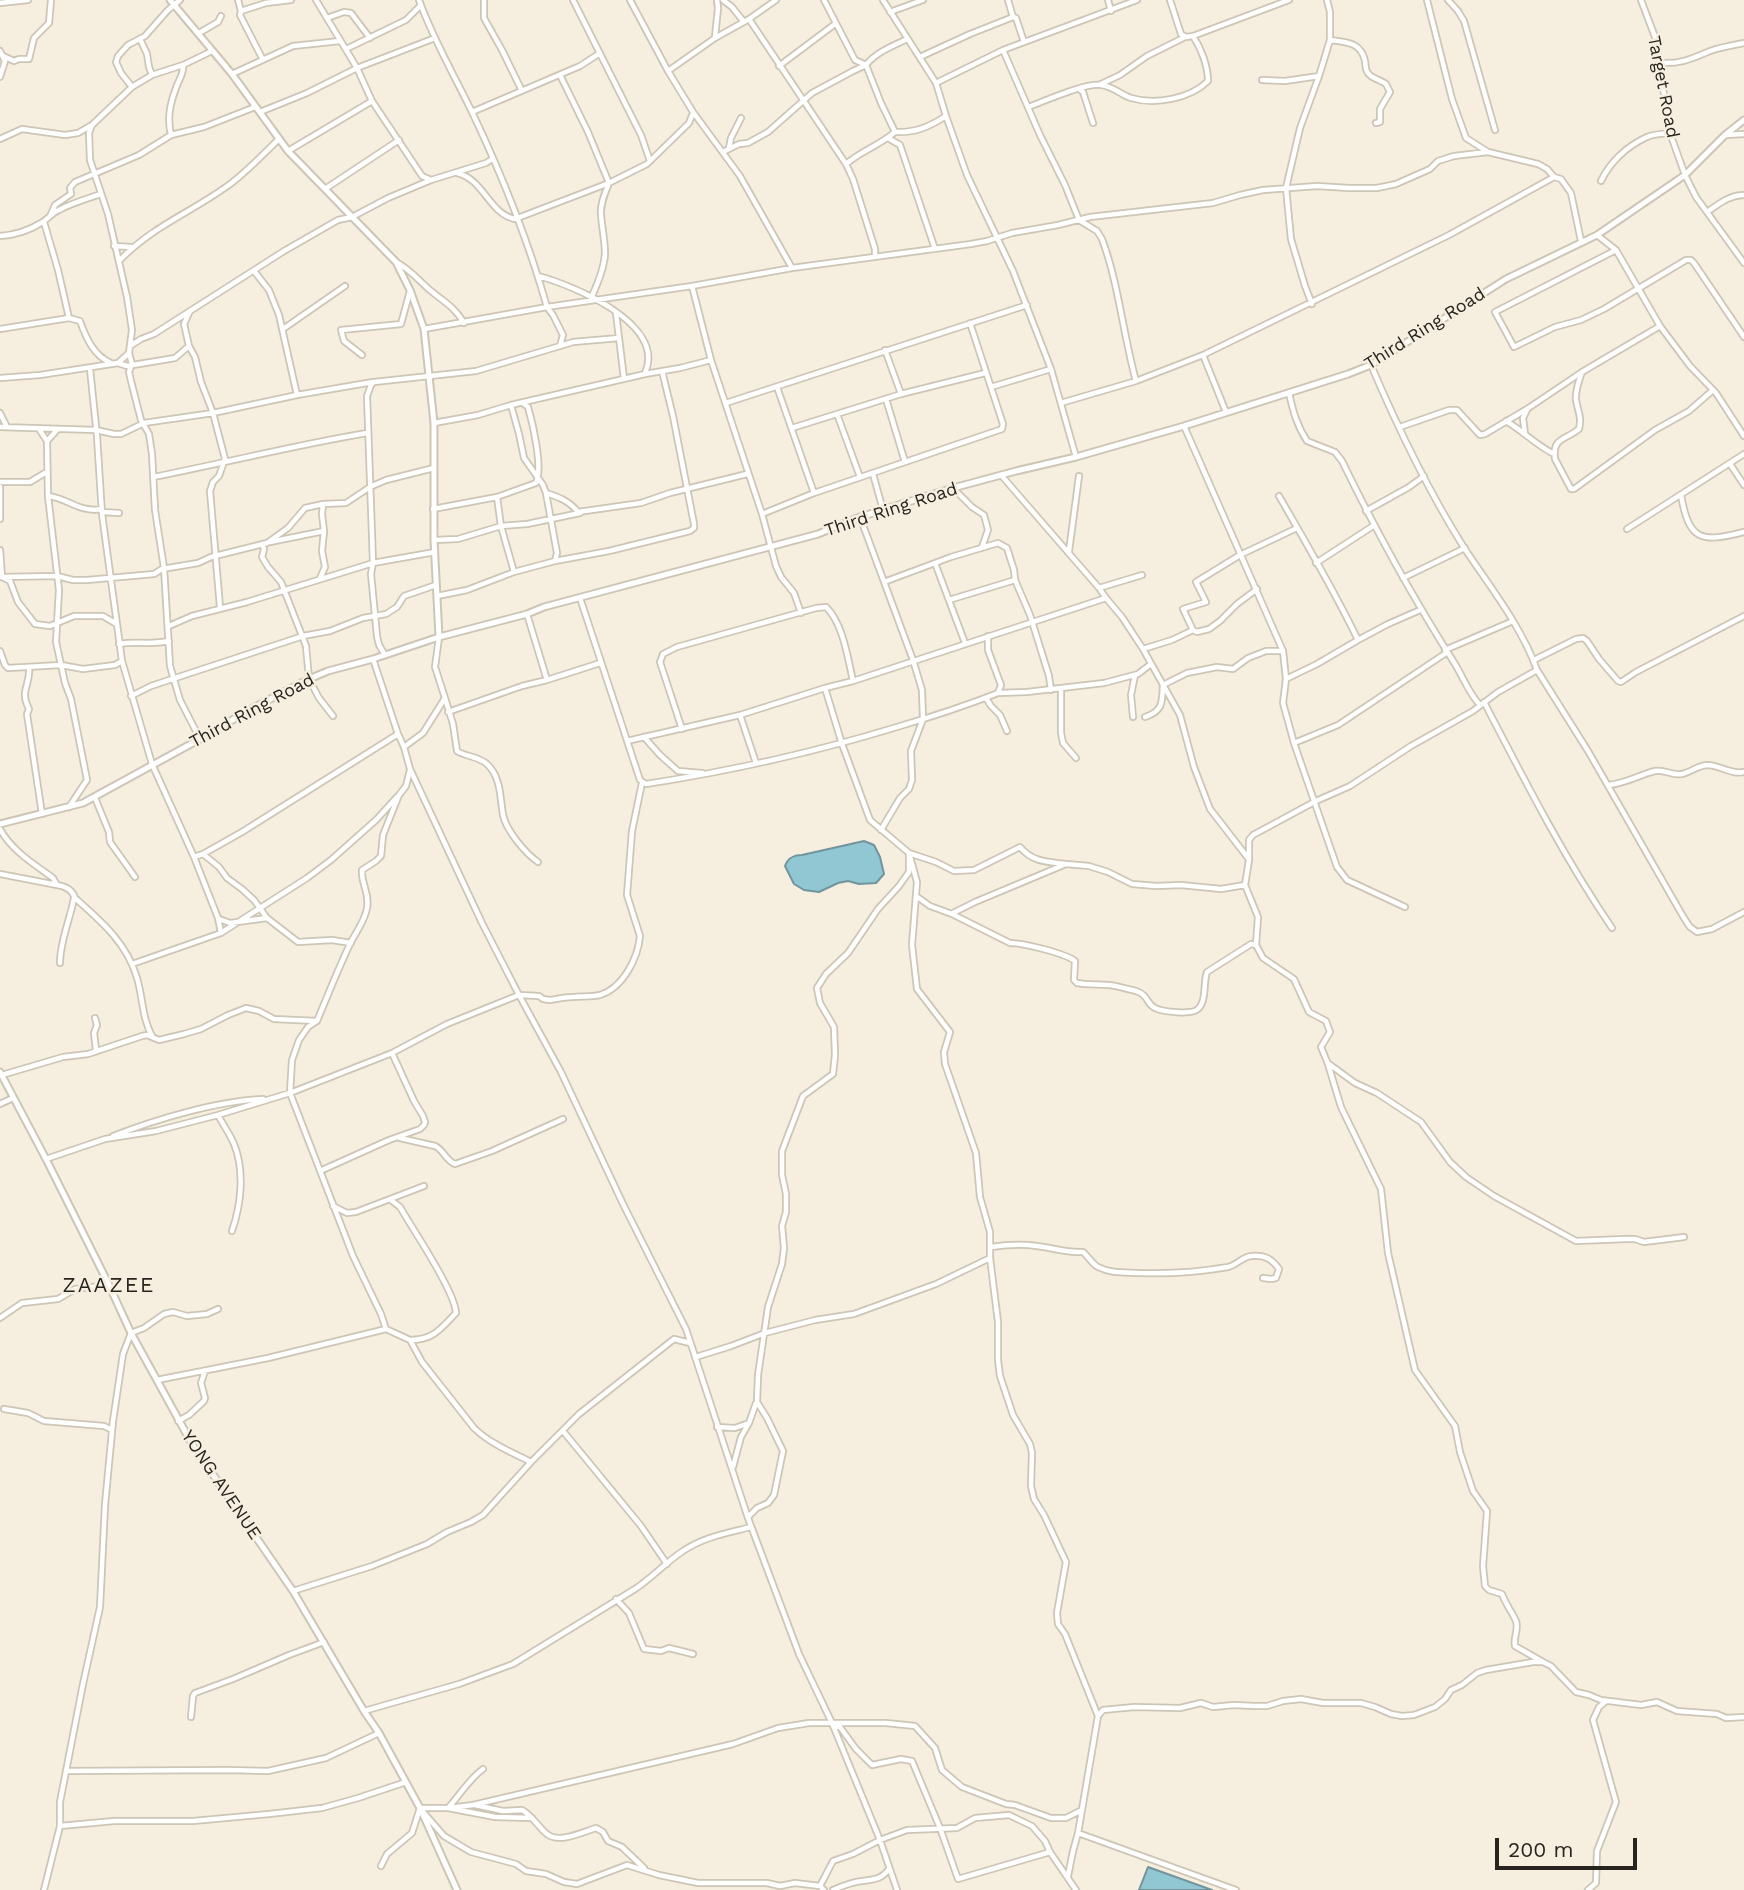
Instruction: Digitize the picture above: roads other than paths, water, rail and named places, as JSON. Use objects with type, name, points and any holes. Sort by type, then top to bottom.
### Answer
[{"type":"street","points":[[0,3],[28,0]]},
{"type":"street","points":[[3,57],[14,61],[29,59],[34,38],[49,23],[51,0]]},
{"type":"street","points":[[132,87],[117,62],[118,56],[128,45],[145,36],[172,2],[180,0]]},
{"type":"street","points":[[238,0],[240,15],[263,60]]},
{"type":"street","points":[[241,11],[273,1],[291,0]]},
{"type":"street","points":[[316,0],[357,68],[372,101],[422,176],[432,180]]},
{"type":"street","points":[[484,0],[484,18],[522,91]]},
{"type":"street","points":[[573,0],[641,135],[650,161]]},
{"type":"street","points":[[630,0],[700,124],[726,150],[792,268]]},
{"type":"street","points":[[715,38],[720,0],[747,21],[846,164],[875,249],[875,257]]},
{"type":"street","points":[[824,0],[855,60],[866,65],[895,132]]},
{"type":"street","points":[[883,0],[936,83],[967,175],[1027,304],[1051,369],[1076,457]]},
{"type":"street","points":[[890,12],[923,0]]},
{"type":"street","points":[[1008,0],[1024,42]]},
{"type":"street","points":[[1108,0],[1111,11]]},
{"type":"street","points":[[936,83],[1003,50],[1137,0]]},
{"type":"street","points":[[1170,0],[1181,34],[1186,37]]},
{"type":"street","points":[[1028,107],[1100,84],[1186,37],[1289,0]]},
{"type":"street","points":[[1312,304],[1291,239],[1286,188],[1300,128],[1330,40],[1327,0]]},
{"type":"street","points":[[1427,0],[1458,120],[1466,138],[1488,152],[1538,164],[1548,169],[1554,177],[1561,179],[1571,193],[1581,241]]},
{"type":"street","points":[[1448,0],[1464,21],[1495,130]]},
{"type":"street","name":"Target Road","points":[[1641,0],[1655,37],[1670,133],[1685,175],[1696,197],[1744,263]]},
{"type":"street","points":[[346,49],[406,20],[421,1]]},
{"type":"street","points":[[421,1],[435,38],[513,204],[547,307],[564,335],[560,346]]},
{"type":"street","points":[[668,71],[715,38],[747,21],[773,1]]},
{"type":"street","points":[[172,2],[232,74],[288,151],[396,261],[450,305],[464,323]]},
{"type":"street","points":[[327,18],[344,12],[351,13],[370,38]]},
{"type":"street","points":[[199,33],[218,22],[221,16]]},
{"type":"street","points":[[920,57],[1013,17]]},
{"type":"street","points":[[779,66],[835,24]]},
{"type":"street","points":[[1100,84],[1116,89],[1129,98],[1153,101],[1173,99],[1201,88],[1208,81],[1208,73],[1193,36]]},
{"type":"street","points":[[0,236],[14,235],[44,222],[55,205],[71,194],[75,182],[139,155],[171,135],[307,93],[357,68],[435,38]]},
{"type":"street","points":[[140,39],[152,75]]},
{"type":"street","points":[[726,150],[748,143],[768,132],[812,93],[866,65],[885,50],[907,39]]},
{"type":"street","points":[[1330,40],[1349,41],[1360,49],[1371,77],[1386,83],[1390,92],[1380,110],[1380,121],[1376,123]]},
{"type":"street","points":[[232,74],[293,46],[340,41]]},
{"type":"street","points":[[1660,63],[1676,64],[1712,50],[1744,43]]},
{"type":"street","points":[[1003,50],[1079,220],[1097,231],[1102,239],[1136,381]]},
{"type":"street","points":[[0,51],[5,61],[0,77]]},
{"type":"street","points":[[0,139],[22,129],[65,135],[78,133],[92,125],[132,87],[152,75],[183,65],[212,51]]},
{"type":"street","points":[[472,112],[580,66],[600,53]]},
{"type":"street","points":[[171,135],[168,119],[183,65]]},
{"type":"street","points":[[560,75],[609,183],[601,206],[604,263],[594,298]]},
{"type":"street","points":[[1262,80],[1285,81],[1319,75]]},
{"type":"street","points":[[1078,89],[1083,92],[1093,123]]},
{"type":"street","points":[[288,151],[372,101]]},
{"type":"street","points":[[456,173],[470,178],[502,214],[517,218],[630,174],[650,161],[689,123],[693,113]]},
{"type":"street","points":[[846,164],[895,132],[923,129],[946,116]]},
{"type":"street","points":[[726,150],[741,118]]},
{"type":"street","name":"Third Ring Road","points":[[0,827],[95,797],[251,709],[328,671],[544,607],[818,534],[860,517],[953,488],[1184,426],[1371,365],[1506,279],[1597,235],[1685,175],[1744,120]]},
{"type":"street","points":[[0,378],[116,364],[128,353],[132,330],[127,297],[108,215],[94,174],[88,143],[92,125]]},
{"type":"street","points":[[1601,181],[1607,168],[1629,147],[1649,136],[1670,133]]},
{"type":"street","points":[[1725,135],[1744,134]]},
{"type":"street","points":[[888,138],[900,145],[935,249]]},
{"type":"street","points":[[118,262],[132,247],[155,230],[226,187],[279,139]]},
{"type":"street","points":[[325,189],[399,140]]},
{"type":"street","points":[[424,329],[594,298],[692,286],[792,268],[987,241],[997,236],[1079,220],[1213,203],[1240,195],[1286,188],[1377,188],[1396,184],[1430,169],[1438,161],[1488,152]]},
{"type":"street","points":[[130,346],[154,334],[338,220],[352,217],[388,198],[432,180],[492,159]]},
{"type":"street","points":[[1061,403],[1136,381],[1203,355],[1449,235],[1554,177]]},
{"type":"street","points":[[51,214],[101,194]]},
{"type":"street","points":[[1707,212],[1725,200],[1744,195]]},
{"type":"street","points":[[44,222],[69,318]]},
{"type":"street","points":[[1597,235],[1616,250],[1660,326],[1690,366],[1713,390],[1744,436]]},
{"type":"street","points":[[114,246],[132,247]]},
{"type":"street","points":[[1616,250],[1495,312],[1514,347],[1555,327],[1581,320],[1604,309],[1686,260],[1694,263],[1744,337]]},
{"type":"street","points":[[396,261],[424,329],[434,423],[433,509],[439,637],[435,667],[455,732],[457,751],[479,759],[494,774],[503,801],[503,818],[526,853],[538,862]]},
{"type":"street","points":[[254,271],[269,290],[283,329],[298,395]]},
{"type":"street","points":[[538,276],[573,286],[616,312],[647,344],[648,362],[645,374]]},
{"type":"street","points":[[283,329],[345,286]]},
{"type":"street","points":[[692,286],[711,360],[762,514],[776,566],[781,578],[794,593],[800,613]]},
{"type":"street","points":[[362,355],[344,341],[341,330],[401,324],[410,290]]},
{"type":"street","points":[[726,402],[1027,304]]},
{"type":"street","points":[[190,312],[184,324],[189,346],[213,413],[225,459],[219,477],[213,482],[210,491],[220,607]]},
{"type":"street","points":[[616,312],[624,379]]},
{"type":"street","points":[[0,328],[69,318],[79,321],[88,342],[103,360],[121,365],[175,358],[189,346]]},
{"type":"street","points":[[175,321],[184,324]]},
{"type":"street","points":[[762,514],[814,493],[1002,429],[1003,424],[971,323]]},
{"type":"street","points":[[1400,427],[1449,410],[1457,410],[1480,435],[1485,434],[1660,326]]},
{"type":"street","points":[[0,427],[96,430],[121,434],[144,423],[213,413],[374,382],[476,371],[573,342],[619,338]]},
{"type":"street","points":[[885,350],[901,394]]},
{"type":"street","points":[[128,353],[132,365],[129,372],[141,420],[149,434],[155,510],[164,568],[170,666],[180,700],[200,739]]},
{"type":"street","points":[[1203,355],[1226,412]]},
{"type":"street","points":[[434,423],[711,360]]},
{"type":"street","points":[[1371,365],[1424,476],[1465,548],[1513,621],[1537,670],[1608,785],[1690,927],[1697,932],[1712,929],[1744,912]]},
{"type":"street","points":[[90,369],[102,511],[122,661],[152,764],[194,857],[218,918],[221,933]]},
{"type":"street","points":[[991,387],[1051,369]]},
{"type":"street","points":[[437,596],[467,590],[514,572],[555,561],[609,551],[694,528],[662,371]]},
{"type":"street","points":[[1582,372],[1576,388],[1581,417],[1579,429],[1559,440],[1554,454],[1570,487],[1574,489],[1655,430],[1689,411],[1713,390]]},
{"type":"street","points":[[792,428],[901,394],[985,373]]},
{"type":"street","points":[[374,382],[367,396],[373,563],[370,574],[379,645],[385,655]]},
{"type":"street","points":[[777,387],[814,493]]},
{"type":"street","points":[[1290,393],[1296,421],[1305,438],[1335,452],[1342,461],[1373,526],[1420,610],[1474,699],[1482,703],[1559,845],[1612,928]]},
{"type":"street","points":[[886,399],[905,462]]},
{"type":"street","points":[[433,509],[498,497],[536,483],[539,479],[539,466],[531,418],[528,407],[522,403]]},
{"type":"street","points":[[511,405],[524,458],[546,494],[557,553],[555,561]]},
{"type":"street","points":[[1525,435],[1523,418],[1527,409]]},
{"type":"street","points":[[0,413],[7,427]]},
{"type":"street","points":[[837,414],[860,477]]},
{"type":"street","points":[[1506,421],[1543,449],[1554,454]]},
{"type":"street","points":[[1184,426],[1283,651],[1286,679],[1283,703],[1337,867],[1347,880],[1405,908]]},
{"type":"street","points":[[39,429],[47,441],[46,473],[59,590],[56,642],[87,779],[69,807]]},
{"type":"street","points":[[47,441],[57,430]]},
{"type":"street","points":[[153,477],[223,464],[283,448],[367,433]]},
{"type":"street","points":[[1627,529],[1744,454]]},
{"type":"street","points":[[1730,464],[1744,485]]},
{"type":"street","points":[[264,543],[288,528],[305,508],[346,503],[370,487],[433,468]]},
{"type":"street","points":[[0,519],[0,484],[30,482],[46,473]]},
{"type":"street","points":[[873,473],[883,510]]},
{"type":"street","points":[[434,540],[458,540],[501,526],[527,524],[601,507],[641,503],[687,488],[747,474]]},
{"type":"street","points":[[1001,475],[1099,588],[1143,649],[1180,715],[1210,809],[1249,860]]},
{"type":"street","points":[[1069,552],[1079,476]]},
{"type":"street","points":[[1366,511],[1424,476]]},
{"type":"street","points":[[953,488],[984,515],[988,530],[981,548]]},
{"type":"street","points":[[546,494],[560,497],[578,512],[582,512]]},
{"type":"street","points":[[1681,495],[1684,516],[1693,531],[1701,537],[1744,532]]},
{"type":"street","points":[[48,496],[60,498],[75,507],[119,513]]},
{"type":"street","points":[[1279,496],[1338,598],[1358,640]]},
{"type":"street","points":[[498,497],[501,526],[514,572]]},
{"type":"street","points":[[320,578],[325,567],[322,551],[323,504]]},
{"type":"street","points":[[860,517],[922,690],[923,719],[911,751],[912,780],[909,789],[900,798],[881,830]]},
{"type":"street","points":[[1316,563],[1373,526]]},
{"type":"street","points":[[1193,630],[1183,609],[1206,602],[1196,582],[1240,555],[1297,528]]},
{"type":"street","points":[[1,577],[57,576],[73,580],[154,574],[164,568],[198,563],[211,556],[324,531]]},
{"type":"street","points":[[264,543],[262,558],[281,582],[303,636],[309,679],[318,698],[333,716]]},
{"type":"street","points":[[884,582],[998,543],[1007,548],[1015,580],[1049,676],[1051,690]]},
{"type":"street","points":[[1402,578],[1465,548]]},
{"type":"street","points":[[0,550],[1,577]]},
{"type":"street","points":[[169,626],[220,607],[249,601],[373,563],[435,552]]},
{"type":"street","points":[[557,553],[565,560]]},
{"type":"street","points":[[935,563],[965,643]]},
{"type":"street","points":[[1099,588],[1143,575]]},
{"type":"street","points":[[1,577],[10,581],[18,602],[35,624],[50,626],[74,616],[103,616],[116,624]]},
{"type":"street","points":[[949,600],[1015,580]]},
{"type":"street","points":[[131,696],[151,686],[303,636],[386,614],[397,607],[404,596],[436,585]]},
{"type":"street","points":[[1143,649],[1193,630],[1197,632],[1209,629],[1257,589]]},
{"type":"street","points":[[105,1139],[156,1131],[290,1093],[393,1053],[447,1024],[519,995],[539,996],[550,1000],[599,995],[620,982],[629,969],[640,936],[627,895],[632,831],[642,783],[580,598]]},
{"type":"street","points":[[627,741],[740,715],[1106,598]]},
{"type":"street","points":[[682,729],[660,662],[663,654],[677,647],[827,607],[843,637],[853,681]]},
{"type":"street","points":[[1286,679],[1420,610]]},
{"type":"street","points":[[527,614],[547,680]]},
{"type":"street","points":[[1534,660],[1583,638],[1621,682],[1744,616]]},
{"type":"street","points":[[1294,743],[1338,725],[1446,651],[1513,621]]},
{"type":"street","points":[[988,636],[988,650],[1001,685],[998,693]]},
{"type":"street","points":[[119,644],[169,641]]},
{"type":"street","points":[[0,651],[8,668],[61,665],[83,669],[114,665],[122,661]]},
{"type":"street","points":[[1163,685],[1187,673],[1217,667],[1233,669],[1248,658],[1266,651],[1283,651]]},
{"type":"street","points":[[373,659],[410,769],[482,923],[561,1072],[686,1329],[751,1527],[799,1654],[832,1724],[880,1840],[897,1890]]},
{"type":"street","points":[[448,712],[600,663]]},
{"type":"street","points":[[642,783],[712,774],[802,754],[923,719],[998,693],[1061,689],[1104,682],[1138,674],[1151,664]]},
{"type":"street","points":[[29,667],[24,691],[29,709],[27,714],[42,814]]},
{"type":"street","points":[[1537,670],[1350,786],[1315,801],[1253,835],[1249,840],[1245,885],[1258,917],[1256,945],[1263,958],[1294,979],[1309,1012],[1326,1021],[1330,1032],[1321,1047],[1341,1107],[1381,1189],[1388,1253],[1415,1370],[1455,1426],[1460,1452],[1473,1491],[1487,1511],[1483,1566],[1485,1586],[1502,1594],[1516,1622],[1513,1639],[1515,1646],[1557,1671],[1576,1692],[1605,1701],[1641,1705],[1657,1702],[1677,1711],[1717,1714],[1726,1718],[1744,1717]]},
{"type":"street","points":[[1133,717],[1131,695],[1135,675]]},
{"type":"street","points":[[1145,717],[1155,713],[1162,703],[1163,685]]},
{"type":"street","points":[[825,688],[870,820],[909,853],[954,871],[974,870],[1020,847],[1026,855],[1042,862],[1089,866],[1132,884],[1221,889],[1245,885]]},
{"type":"street","points":[[1061,689],[1063,743],[1076,758]]},
{"type":"street","points":[[404,747],[422,733],[445,698]]},
{"type":"street","points":[[986,698],[1000,715],[1007,731]]},
{"type":"street","points":[[740,715],[756,763]]},
{"type":"street","points":[[194,857],[263,819],[398,734]]},
{"type":"street","points":[[645,737],[678,771],[712,774]]},
{"type":"street","points":[[1608,785],[1623,783],[1656,771],[1682,774],[1698,766],[1712,765],[1737,774],[1744,772]]},
{"type":"street","points":[[132,964],[221,933],[307,878],[376,820],[400,795],[406,786],[410,769]]},
{"type":"street","points":[[386,1329],[353,1256],[290,1093],[292,1060],[299,1040],[308,1027],[317,1021],[365,916],[368,905],[362,870],[381,856],[383,835],[400,795]]},
{"type":"street","points":[[95,797],[110,842],[135,877]]},
{"type":"street","points":[[0,827],[6,841],[53,878],[57,885]]},
{"type":"street","points":[[909,853],[917,882],[912,945],[917,989],[950,1032],[944,1056],[948,1076],[976,1153],[980,1197],[990,1232],[1000,1376],[1013,1415],[1030,1444],[1034,1499],[1066,1562],[1057,1613],[1058,1624],[1065,1634],[1098,1716]]},
{"type":"street","points":[[732,1468],[741,1437],[757,1402],[758,1375],[768,1307],[782,1264],[782,1226],[786,1212],[786,1194],[782,1175],[782,1151],[803,1096],[832,1074],[835,1055],[834,1027],[820,1003],[817,988],[826,974],[849,953],[878,909],[909,872],[909,853]]},
{"type":"street","points":[[202,854],[219,867],[226,878],[242,889],[267,918],[298,942],[332,940],[351,943]]},
{"type":"street","points":[[952,914],[1066,864]]},
{"type":"street","points":[[0,874],[68,888],[75,898],[111,930],[120,941],[138,979],[146,1025],[153,1038]]},
{"type":"street","points":[[915,895],[930,906],[1010,943],[1070,957],[1075,961],[1074,980],[1077,983],[1113,985],[1140,992],[1154,1008],[1172,1011],[1190,1012],[1198,1009],[1202,1003],[1207,972],[1251,944],[1256,945]]},
{"type":"street","points":[[60,963],[62,942],[75,898]]},
{"type":"street","points":[[218,918],[234,923],[267,918]]},
{"type":"street","points":[[1,1073],[88,1054],[142,1036],[159,1040],[201,1029],[246,1008],[274,1018],[317,1021]]},
{"type":"street","points":[[94,1018],[97,1026],[94,1032],[96,1050]]},
{"type":"street","points":[[320,1171],[420,1129],[425,1122],[393,1053]]},
{"type":"street","points":[[1328,1063],[1354,1083],[1377,1093],[1421,1122],[1450,1161],[1466,1177],[1494,1196],[1576,1241],[1635,1239],[1644,1242],[1684,1237]]},
{"type":"street","name":"YONG AVENUE","points":[[1,1073],[178,1421],[293,1591],[379,1733],[421,1808],[457,1890]]},
{"type":"street","points":[[0,1104],[13,1098]]},
{"type":"street","points":[[46,1159],[190,1112],[245,1100],[272,1099]]},
{"type":"street","points":[[218,1115],[235,1145],[241,1171],[238,1211],[232,1231]]},
{"type":"street","points":[[399,1138],[435,1146],[449,1162],[455,1164],[492,1151],[563,1119]]},
{"type":"street","points":[[333,1205],[347,1213],[356,1212],[424,1186]]},
{"type":"street","points":[[158,1380],[268,1358],[386,1329],[410,1340],[432,1337],[457,1313],[457,1308],[400,1207],[391,1200]]},
{"type":"street","points":[[991,1247],[1034,1245],[1059,1251],[1083,1252],[1094,1265],[1113,1272],[1160,1274],[1210,1270],[1238,1264],[1247,1256],[1262,1256],[1273,1261],[1279,1269],[1276,1278],[1263,1278]]},
{"type":"street","points":[[696,1357],[765,1333],[815,1320],[854,1314],[936,1284],[990,1258]]},
{"type":"street","points":[[0,1318],[22,1303],[58,1299],[75,1289],[109,1285]]},
{"type":"street","points":[[44,1890],[60,1826],[60,1802],[100,1607],[102,1546],[112,1430],[123,1354],[131,1333],[144,1328],[164,1314],[173,1312],[187,1316],[207,1314],[218,1309]]},
{"type":"street","points":[[293,1591],[372,1566],[427,1544],[483,1516],[579,1414],[674,1339],[691,1343]]},
{"type":"street","points":[[410,1340],[422,1362],[474,1428],[502,1448],[531,1462]]},
{"type":"street","points":[[178,1421],[204,1401],[201,1383],[205,1371]]},
{"type":"street","points":[[748,1518],[774,1495],[783,1451],[757,1402]]},
{"type":"street","points":[[4,1409],[28,1413],[44,1421],[104,1426],[112,1430]]},
{"type":"street","points":[[104,1426],[114,1417]]},
{"type":"street","points":[[718,1427],[735,1428],[749,1423]]},
{"type":"street","points":[[563,1430],[641,1526],[667,1564]]},
{"type":"street","points":[[364,1711],[458,1684],[513,1664],[651,1578],[682,1552],[701,1541],[751,1527]]},
{"type":"street","points":[[616,1599],[629,1613],[644,1649],[662,1651],[669,1648],[693,1654]]},
{"type":"street","points":[[191,1717],[195,1693],[324,1643]]},
{"type":"street","points":[[1068,1877],[1098,1716],[1103,1710],[1164,1707],[1180,1709],[1201,1703],[1213,1707],[1267,1706],[1301,1699],[1322,1703],[1361,1703],[1391,1714],[1414,1715],[1435,1707],[1451,1690],[1477,1673],[1543,1662]]},
{"type":"street","points":[[1588,1890],[1596,1883],[1597,1851],[1616,1802],[1593,1720],[1605,1701]]},
{"type":"street","points":[[421,1808],[472,1805],[733,1744],[778,1728],[808,1723],[886,1723],[915,1726],[935,1748],[942,1770],[961,1787],[1051,1818],[1066,1818],[1082,1810]]},
{"type":"street","points":[[832,1724],[840,1727],[872,1765],[901,1759],[912,1761],[958,1879],[1050,1852]]},
{"type":"street","points":[[66,1771],[268,1771],[326,1758],[379,1733]]},
{"type":"street","points":[[448,1808],[463,1792],[471,1777],[483,1769]]},
{"type":"street","points":[[60,1826],[114,1821],[193,1821],[269,1814],[331,1805],[407,1782]]},
{"type":"street","points":[[472,1805],[503,1811],[522,1810],[546,1834],[554,1838],[596,1828],[604,1832],[608,1841],[622,1847],[647,1871]]},
{"type":"street","points":[[381,1866],[387,1854],[412,1833],[421,1808]]},
{"type":"street","points":[[421,1808],[444,1836],[471,1852],[516,1864],[526,1871],[546,1874],[564,1882],[577,1884],[627,1865],[698,1883],[767,1883],[780,1886],[795,1883],[822,1888],[833,1861],[880,1840],[907,1830],[957,1828],[975,1818],[1009,1815],[1032,1826],[1045,1841],[1076,1890]]},
{"type":"street","points":[[448,1808],[533,1819]]},
{"type":"street","points":[[1078,1833],[1236,1890]]},
{"type":"street","points":[[833,1890],[877,1879],[890,1869]]},
{"type":"water","points":[[864,841],[874,845],[880,857],[884,874],[876,883],[859,884],[848,881],[819,892],[804,890],[794,884],[785,866],[793,856]]},
{"type":"water","points":[[1148,1867],[1212,1890],[1139,1890]]},
{"type":"district","name":"ZAAZEE","points":[[109,1286]]}]
